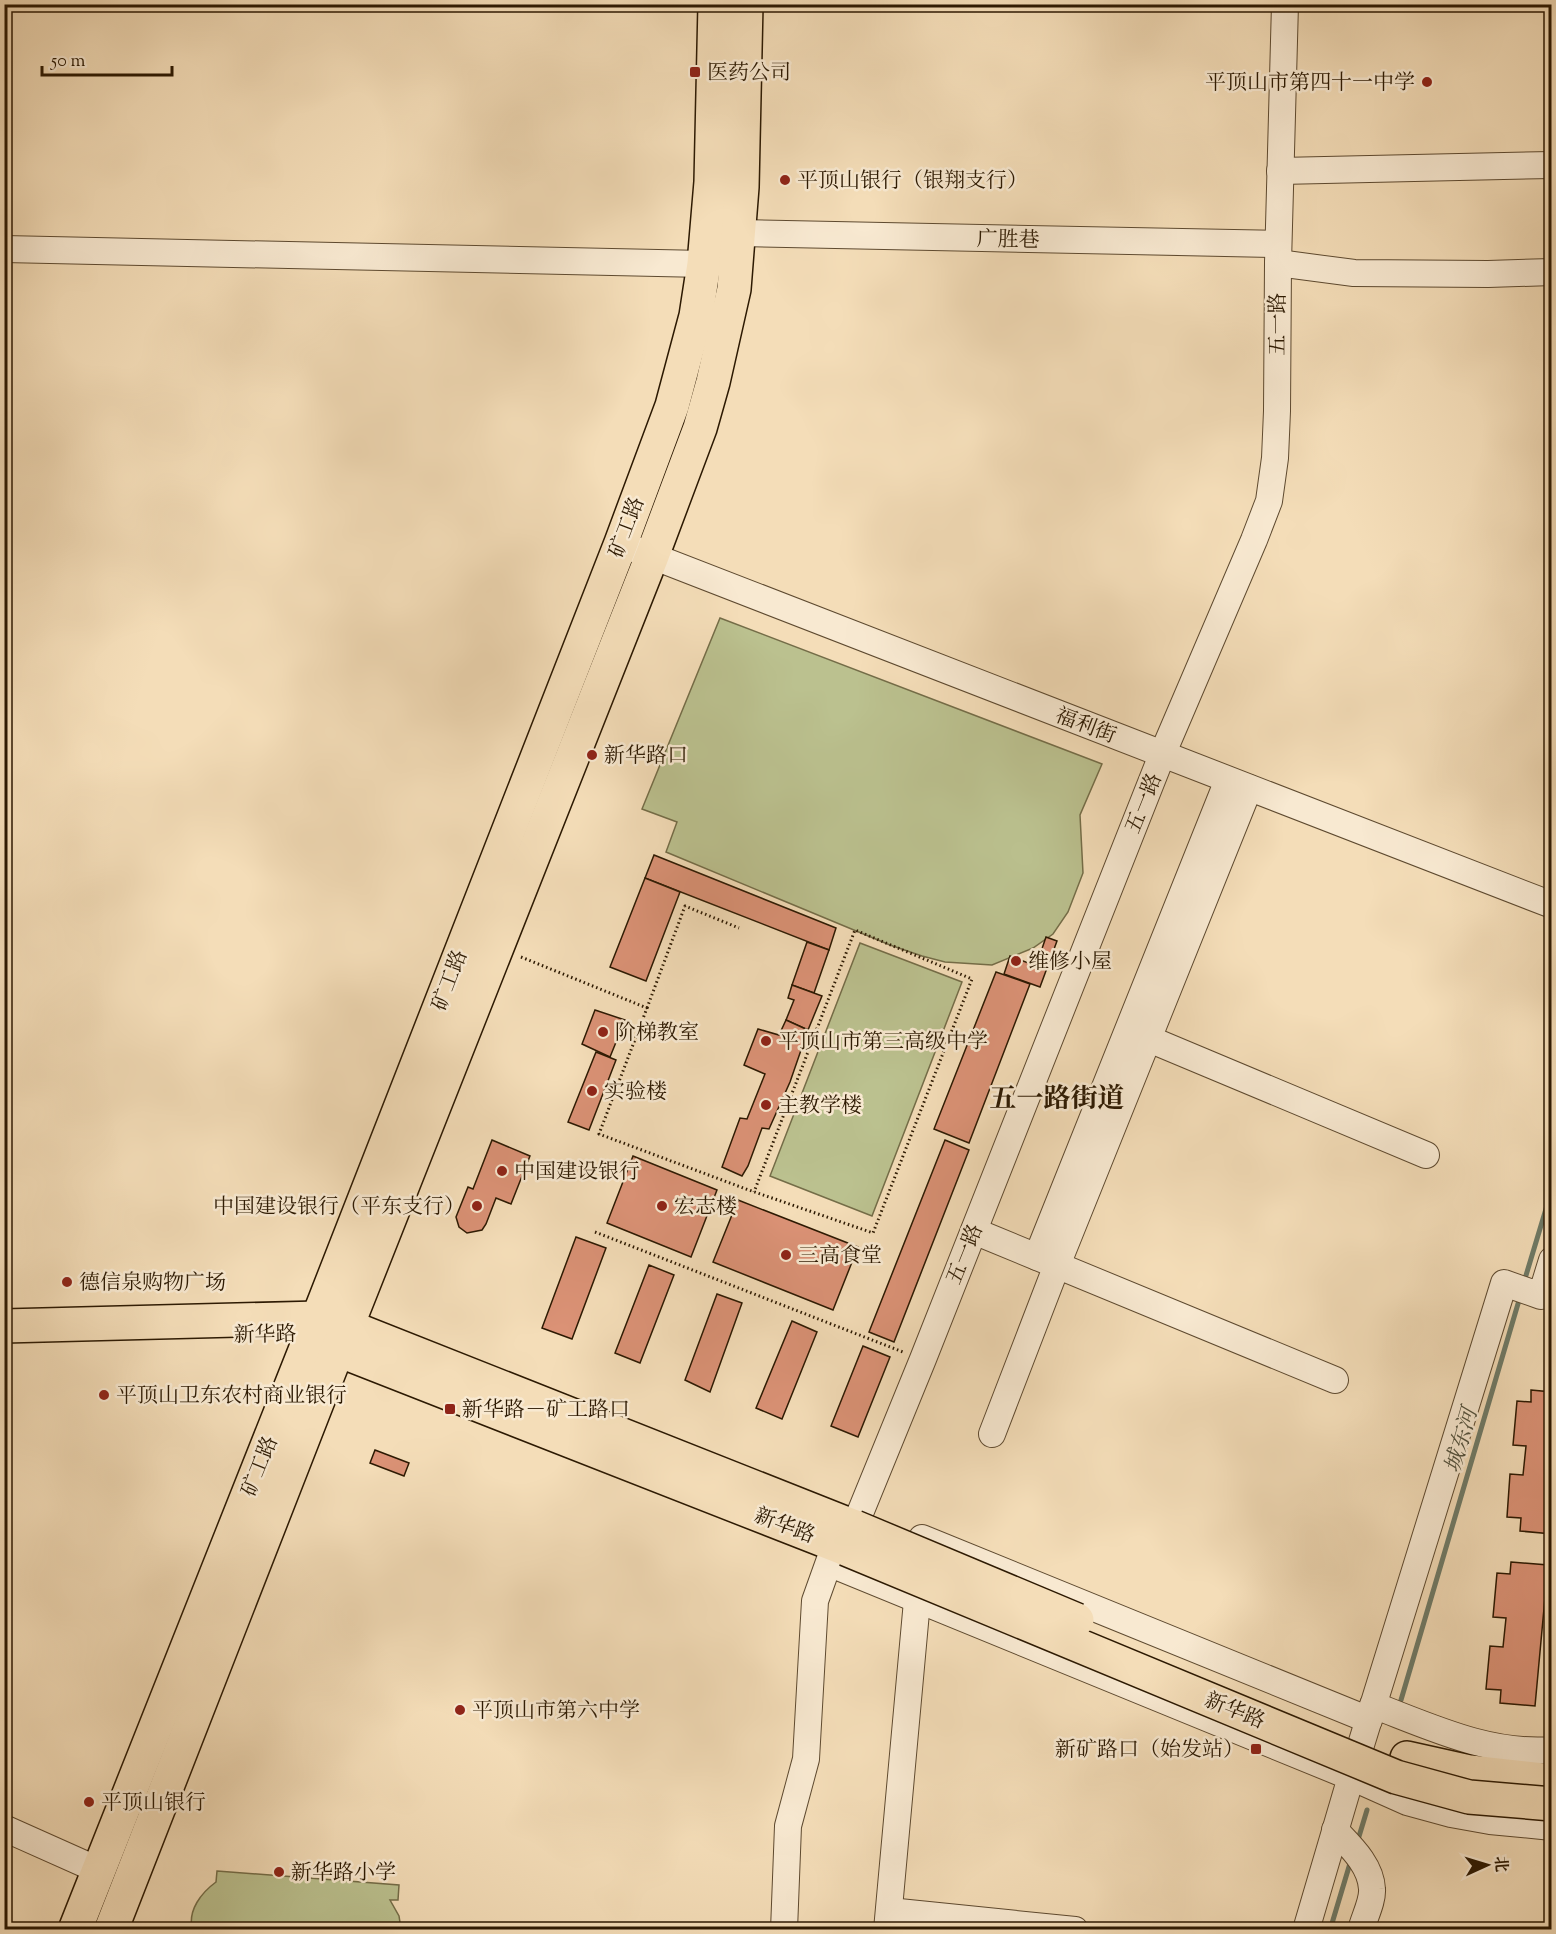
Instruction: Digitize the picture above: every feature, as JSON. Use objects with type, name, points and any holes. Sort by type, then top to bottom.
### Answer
[{"type":"main road","name":"矿工路","points":[[111,1929],[672,406],[696,316],[704,264],[711,182],[715,4]]},
{"type":"main road","name":"矿工路","points":[[75,1929],[98,1870],[329,1332],[497,948],[652,556],[700,428],[734,289],[742,187],[746,4]]},
{"type":"main road","name":"新华路","points":[[4,1326],[329,1332],[847,1540],[1407,1758],[1472,1778],[1551,1789]]},
{"type":"main road","name":"新华路","points":[[4,1340],[329,1332]]},
{"type":"main road","name":"新华路","points":[[847,1540],[1396,1777],[1469,1797],[1551,1804]]},
{"type":"main road","points":[[1407,1758],[1470,1772],[1551,1780]]},
{"type":"main road","points":[[1498,1801],[1551,1813]]},
{"type":"street","name":"五一路","points":[[783,1929],[788,1826],[806,1759],[815,1601],[847,1540],[974,1231],[1162,755],[1269,501],[1275,458],[1277,411],[1278,253],[1285,4]]},
{"type":"street","points":[[1280,171],[1551,165]]},
{"type":"street","name":"广胜巷","points":[[739,233],[1278,253],[1354,273],[1551,272]]},
{"type":"street","points":[[4,249],[704,264]]},
{"type":"street","name":"福利街","points":[[621,543],[1551,905]]},
{"type":"street","points":[[1047,1261],[1149,1039],[1238,784]]},
{"type":"street","points":[[992,1434],[1047,1261],[1238,784]]},
{"type":"street","points":[[1149,1039],[1426,1155]]},
{"type":"street","points":[[974,1231],[1335,1380]]},
{"type":"street","points":[[1306,1929],[1339,1834],[1351,1777],[1504,1283],[1541,1296],[1551,1260]]},
{"type":"street","points":[[847,1540],[917,1601],[1351,1777],[1407,1802],[1451,1814],[1490,1821],[1551,1827]]},
{"type":"street","points":[[847,1540],[1371,1713],[1472,1742],[1514,1749],[1551,1750]]},
{"type":"street","points":[[917,1601],[888,1920],[1075,1929]]},
{"type":"street","points":[[4,1828],[98,1870]]},
{"type":"street","points":[[1339,1834],[1363,1862],[1373,1890],[1361,1929]]},
{"type":"path","points":[[740,928],[685,906],[599,1134],[754,1192],[873,1233],[972,978],[855,930],[754,1192]]},
{"type":"path","points":[[497,948],[647,1008]]},
{"type":"path","points":[[595,1232],[901,1351]]},
{"type":"green space","points":[[720,618],[1102,764],[1080,815],[1083,873],[1068,912],[1053,934],[1033,948],[992,965],[945,962],[890,945],[666,852],[677,822],[642,809]]},
{"type":"green space","points":[[860,943],[962,982],[872,1216],[770,1176]]},
{"type":"green space","points":[[217,1871],[399,1885],[398,1900],[390,1900],[399,1916],[401,1929],[192,1929],[192,1915],[197,1902],[216,1882]]},
{"type":"building","points":[[654,855],[836,928],[829,950],[645,878]]},
{"type":"building","points":[[645,878],[680,892],[646,981],[610,967]]},
{"type":"building","name":"维修小屋","points":[[1046,937],[1057,941],[1040,987],[1004,974],[1010,956],[1036,966]]},
{"type":"building","points":[[807,942],[829,950],[814,993],[792,985]]},
{"type":"building","points":[[996,972],[1030,984],[969,1143],[934,1129]]},
{"type":"building","points":[[792,985],[822,996],[808,1030],[786,1020],[794,1000],[788,998]]},
{"type":"building","name":"阶梯教室","points":[[595,1010],[625,1020],[610,1057],[582,1044]]},
{"type":"building","name":"主教学楼","points":[[786,1020],[808,1030],[790,1082],[769,1129],[762,1128],[742,1176],[722,1167],[740,1118],[747,1119],[765,1074],[744,1065],[758,1029],[779,1035]]},
{"type":"building","name":"实验楼","points":[[596,1052],[616,1060],[589,1130],[568,1122]]},
{"type":"building","name":"中国建设银行","points":[[492,1140],[530,1156],[511,1204],[496,1198],[482,1230],[467,1233],[459,1227],[456,1217],[468,1187],[473,1189]]},
{"type":"building","points":[[945,1140],[969,1150],[894,1342],[869,1332]]},
{"type":"building","name":"宏志楼","points":[[633,1156],[717,1190],[691,1257],[607,1223]]},
{"type":"building","name":"三高食堂","points":[[738,1200],[858,1247],[833,1310],[713,1262]]},
{"type":"building","points":[[576,1237],[606,1248],[572,1339],[542,1328]]},
{"type":"building","points":[[649,1265],[674,1275],[640,1363],[615,1353]]},
{"type":"building","points":[[717,1294],[742,1303],[710,1392],[685,1380]]},
{"type":"building","points":[[792,1321],[817,1332],[782,1419],[756,1408]]},
{"type":"building","points":[[863,1346],[890,1357],[858,1437],[831,1426]]},
{"type":"building","points":[[1531,1390],[1552,1392],[1552,1534],[1520,1531],[1521,1518],[1507,1517],[1510,1474],[1523,1475],[1526,1446],[1513,1445],[1517,1401],[1531,1402]]},
{"type":"building","points":[[375,1450],[409,1463],[404,1476],[370,1463]]},
{"type":"building","points":[[1511,1562],[1548,1565],[1535,1706],[1500,1703],[1501,1690],[1486,1689],[1490,1646],[1503,1647],[1506,1618],[1493,1617],[1497,1573],[1510,1574]]},
{"type":"waterway","name":"城东河","points":[[1524,1282],[1552,1189]]},
{"type":"waterway","name":"城东河","points":[[1401,1700],[1520,1297]]},
{"type":"waterway","name":"城东河","points":[[1357,1843],[1367,1810]]},
{"type":"waterway","name":"城东河","points":[[1330,1930],[1351,1860]]},
{"type":"place","name":"医药公司","points":[[695,72]]},
{"type":"place","name":"平顶山市第四十一中学","points":[[1427,82]]},
{"type":"place","name":"平顶山银行（银翔支行）","points":[[785,180]]},
{"type":"place","name":"新华路口","points":[[592,755]]},
{"type":"place","name":"维修小屋","points":[[1016,961]]},
{"type":"place","name":"阶梯教室","points":[[603,1032]]},
{"type":"place","name":"平顶山市第三高级中学","points":[[766,1041]]},
{"type":"place","name":"实验楼","points":[[592,1091]]},
{"type":"place","name":"主教学楼","points":[[766,1105]]},
{"type":"place","name":"中国建设银行","points":[[502,1171]]},
{"type":"place","name":"中国建设银行（平东支行）","points":[[477,1206]]},
{"type":"place","name":"宏志楼","points":[[662,1206]]},
{"type":"place","name":"三高食堂","points":[[786,1255]]},
{"type":"place","name":"德信泉购物广场","points":[[67,1282]]},
{"type":"place","name":"平顶山卫东农村商业银行","points":[[104,1395]]},
{"type":"place","name":"新华路－矿工路口","points":[[450,1409]]},
{"type":"place","name":"平顶山市第六中学","points":[[460,1710]]},
{"type":"place","name":"新矿路口（始发站）","points":[[1256,1749]]},
{"type":"place","name":"平顶山银行","points":[[89,1802]]},
{"type":"place","name":"新华路小学","points":[[279,1872]]},
{"type":"district","name":"五一路街道","points":[[1057,1098]]}]
